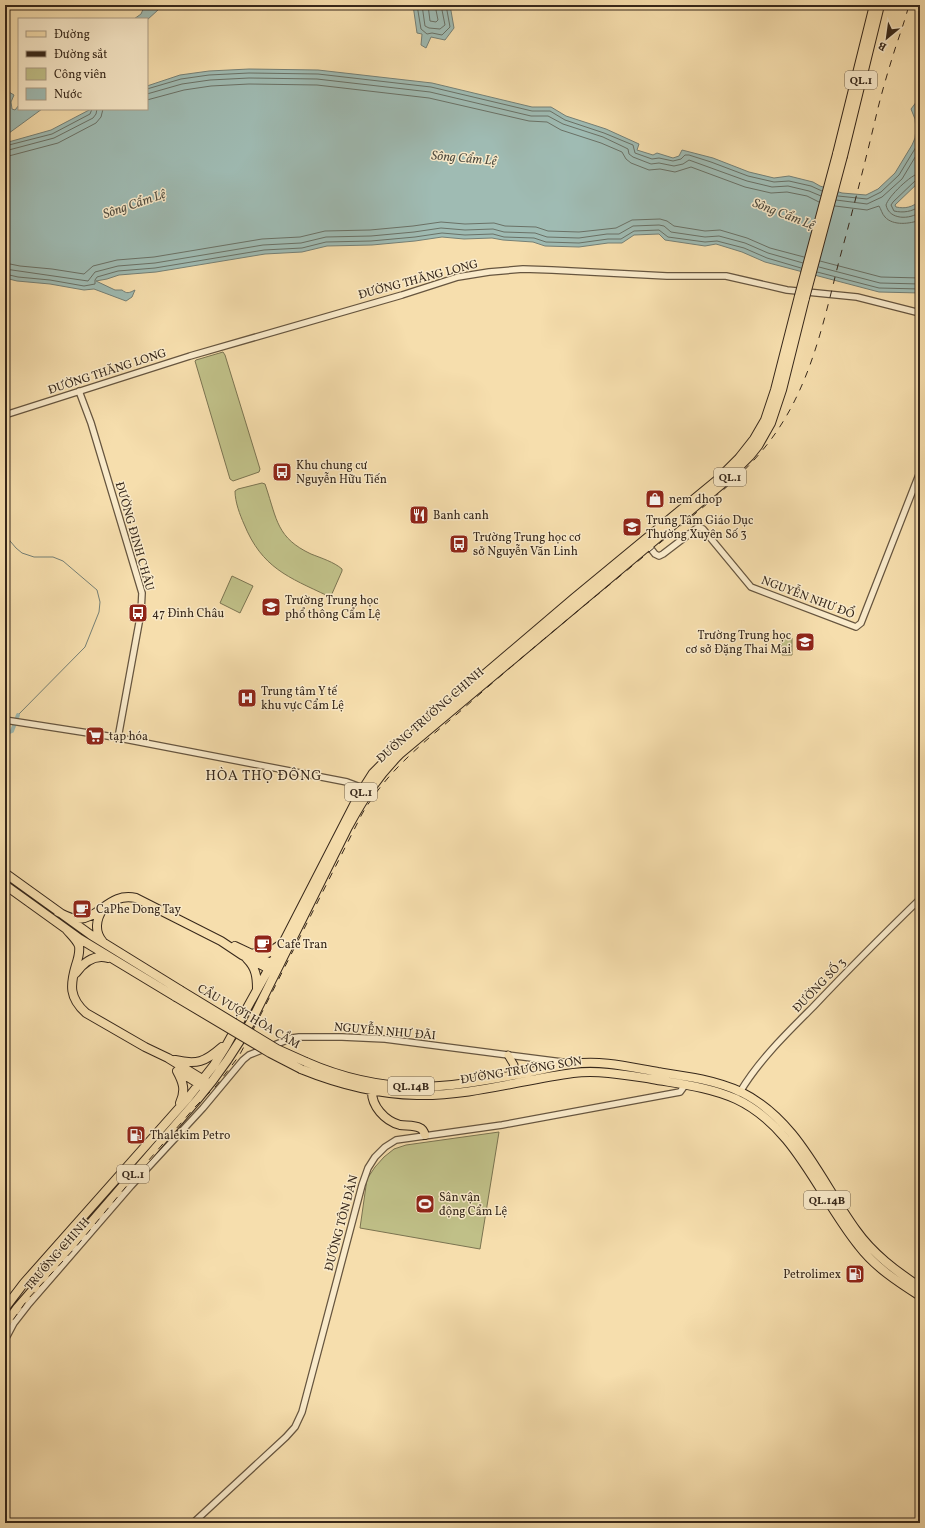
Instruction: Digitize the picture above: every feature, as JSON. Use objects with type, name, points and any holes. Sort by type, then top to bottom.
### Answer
[{"type":"highway","name":"QL.1","points":[[840,155],[874,5]]},
{"type":"highway","name":"QL.1","points":[[802,297],[880,5]]},
{"type":"highway","name":"ĐƯỜNG TRƯỜNG CHINH","points":[[5,1325],[17,1308],[209,1087],[236,1048],[274,968],[351,821],[371,787],[388,766],[722,484],[740,467],[758,446],[771,423],[778,404],[802,297]]},
{"type":"highway","name":"ĐƯỜNG TRƯỜNG CHINH","points":[[5,1308],[24,1283],[201,1082],[227,1044],[257,990],[274,968],[283,943],[363,788],[373,773],[399,747],[574,598],[717,480],[739,458],[754,440],[765,420],[802,297]]},
{"type":"highway","name":"QL.14B","points":[[5,873],[58,912],[178,993]]},
{"type":"highway","name":"QL.14B","points":[[5,884],[66,929],[115,960],[178,993]]},
{"type":"highway","points":[[58,912],[69,917],[79,919],[90,916],[116,899],[123,897],[136,898],[220,941],[242,955],[252,964],[257,977],[257,990]]},
{"type":"highway","points":[[106,905],[99,916],[97,928],[101,940],[110,948]]},
{"type":"highway","points":[[66,929],[79,946],[79,955],[72,983],[73,994],[81,1008],[86,1013],[173,1063],[209,1087]]},
{"type":"highway","points":[[220,941],[251,953],[274,968]]},
{"type":"highway","points":[[251,953],[268,953],[283,943]]},
{"type":"highway","points":[[242,955],[274,968]]},
{"type":"highway","points":[[73,976],[83,964],[93,958],[104,957],[115,960]]},
{"type":"highway","name":"CẦU VƯỢT HÒA CẦM","points":[[178,993],[270,1053],[304,1065]]},
{"type":"highway","points":[[145,1047],[173,1063],[189,1065],[204,1063],[215,1057],[227,1044]]},
{"type":"highway","points":[[173,1063],[184,1089],[183,1096],[173,1114]]},
{"type":"highway","name":"ĐƯỜNG TRƯỜNG SƠN","points":[[304,1065],[356,1079],[384,1084],[417,1087],[461,1084],[573,1064],[608,1063],[678,1074],[724,1086],[740,1092],[766,1109],[782,1122],[800,1144],[843,1211],[864,1240],[888,1264],[920,1287]]},
{"type":"highway","name":"ĐƯỜNG TRƯỜNG SƠN","points":[[304,1065],[336,1082],[372,1090],[417,1095],[444,1094],[514,1084],[559,1075],[591,1072],[686,1084],[715,1091],[737,1100],[754,1110],[768,1121],[794,1150],[858,1246],[880,1268],[920,1296]]},
{"type":"highway","points":[[372,1090],[375,1106],[384,1116],[400,1125],[421,1128],[425,1135]]},
{"type":"main road","points":[[508,1055],[514,1065],[510,1076]]},
{"type":"street","name":"ĐƯỜNG THĂNG LONG","points":[[5,414],[190,356],[458,277],[489,272],[523,269],[667,276],[726,276],[787,290],[857,297],[920,314]]},
{"type":"street","name":"ĐƯỜNG ĐINH CHÂU","points":[[80,390],[142,593],[141,612],[118,738]]},
{"type":"street","name":"NGUYỄN NHƯ ĐỔ","points":[[648,546],[655,554],[659,556],[696,528],[700,527],[751,587],[856,627],[861,624],[920,472]]},
{"type":"street","points":[[8,720],[118,738],[347,782],[363,788]]},
{"type":"street","name":"ĐƯỜNG SỐ 3","points":[[740,1092],[749,1076],[774,1048],[860,958],[920,899]]},
{"type":"street","name":"NGUYỄN NHƯ ĐÃI","points":[[130,1186],[243,1060],[249,1055],[280,1042],[299,1037],[351,1037],[385,1039],[564,1061],[573,1064]]},
{"type":"street","name":"ĐƯỜNG TÔN ĐẢN","points":[[192,1523],[295,1427],[302,1412],[362,1185],[368,1168],[375,1156],[390,1143],[396,1140],[502,1125],[680,1092],[686,1084]]},
{"type":"street","name":"TRƯỜNG CHINH","points":[[5,1340],[14,1323],[28,1305],[130,1186]]},
{"type":"green space","points":[[223,352],[260,469],[259,472],[233,481],[230,479],[195,361]]},
{"type":"green space","points":[[262,483],[265,484],[280,527],[291,541],[300,548],[331,562],[342,569],[331,596],[301,583],[278,569],[259,551],[251,539],[239,513],[235,491]]},
{"type":"green space","points":[[232,576],[253,586],[240,613],[220,603]]},
{"type":"green space","points":[[781,638],[792,638],[792,655],[782,655]]},
{"type":"green space","name":"Sân vận động Cẩm Lệ","points":[[499,1132],[480,1249],[360,1228],[367,1179],[384,1157],[394,1149],[406,1145]]},
{"type":"water","points":[[145,5],[161,5],[148,19],[135,18],[141,14]]},
{"type":"water","points":[[413,5],[450,5],[454,28],[445,40],[431,37],[426,48],[421,45],[422,34],[417,33]]},
{"type":"water","name":"Sông Cẩm Lệ","points":[[249,69],[318,70],[432,83],[532,107],[551,107],[566,116],[606,129],[639,144],[637,150],[653,155],[657,153],[673,158],[679,156],[682,150],[713,158],[749,172],[774,178],[789,176],[813,182],[820,186],[842,193],[866,195],[878,189],[895,173],[912,145],[915,138],[916,129],[915,119],[911,109],[920,97],[920,181],[895,205],[896,207],[906,208],[920,201],[920,293],[879,292],[765,262],[742,252],[716,244],[705,246],[665,240],[659,234],[634,235],[622,243],[608,243],[579,247],[545,246],[533,242],[492,238],[464,239],[442,237],[372,245],[327,246],[302,252],[265,254],[156,272],[119,275],[96,281],[115,290],[122,290],[128,293],[135,290],[132,297],[126,301],[94,289],[84,290],[5,278],[5,143],[51,130],[89,110],[148,110],[148,86],[180,75],[209,71]]},
{"type":"water","points":[[9,92],[14,95],[11,102],[12,109],[15,110],[18,106],[18,110],[41,110],[5,136],[5,95]]},
{"type":"waterway","points":[[920,71],[916,75],[920,97]]},
{"type":"waterway","points":[[5,535],[22,553],[34,557],[53,557],[63,561],[97,590],[100,602],[99,612],[85,647],[18,715]]},
{"type":"waterway","points":[[5,734],[12,731],[18,715]]},
{"type":"railway","points":[[5,1331],[28,1299],[75,1248],[195,1107],[216,1086],[239,1056],[362,814],[396,769],[408,756],[539,643],[728,486],[751,464],[777,431],[791,409],[802,385],[819,337],[882,93],[909,5]]},
{"type":"place","name":"Khu chung cư Nguyễn Hữu Tiến","points":[[282,472]]},
{"type":"place","name":"nem dhop","points":[[655,499]]},
{"type":"place","name":"Banh canh","points":[[419,515]]},
{"type":"place","name":"Trung Tâm Giáo Dục Thường Xuyên Số 3","points":[[632,527]]},
{"type":"place","name":"Trường Trung học cơ sở Nguyễn Văn Linh","points":[[459,544]]},
{"type":"place","name":"Trường Trung học phổ thông Cẩm Lệ","points":[[271,607]]},
{"type":"place","name":"47 Đinh Châu","points":[[138,613]]},
{"type":"place","name":"Trường Trung học cơ sở Đặng Thai Mai","points":[[805,642]]},
{"type":"place","name":"Trung tâm Y tế khu vực Cẩm Lệ","points":[[247,698]]},
{"type":"place","name":"tạp hóa","points":[[95,736]]},
{"type":"place","name":"CaPhe Dong Tay","points":[[82,909]]},
{"type":"place","name":"Cafe Tran","points":[[263,944]]},
{"type":"place","name":"Thalekim Petro","points":[[136,1135]]},
{"type":"place","name":"Sân vận động Cẩm Lệ","points":[[425,1204]]},
{"type":"place","name":"Petrolimex","points":[[855,1274]]},
{"type":"district","name":"HÒA THỌ ĐÔNG","points":[[264,775]]}]
